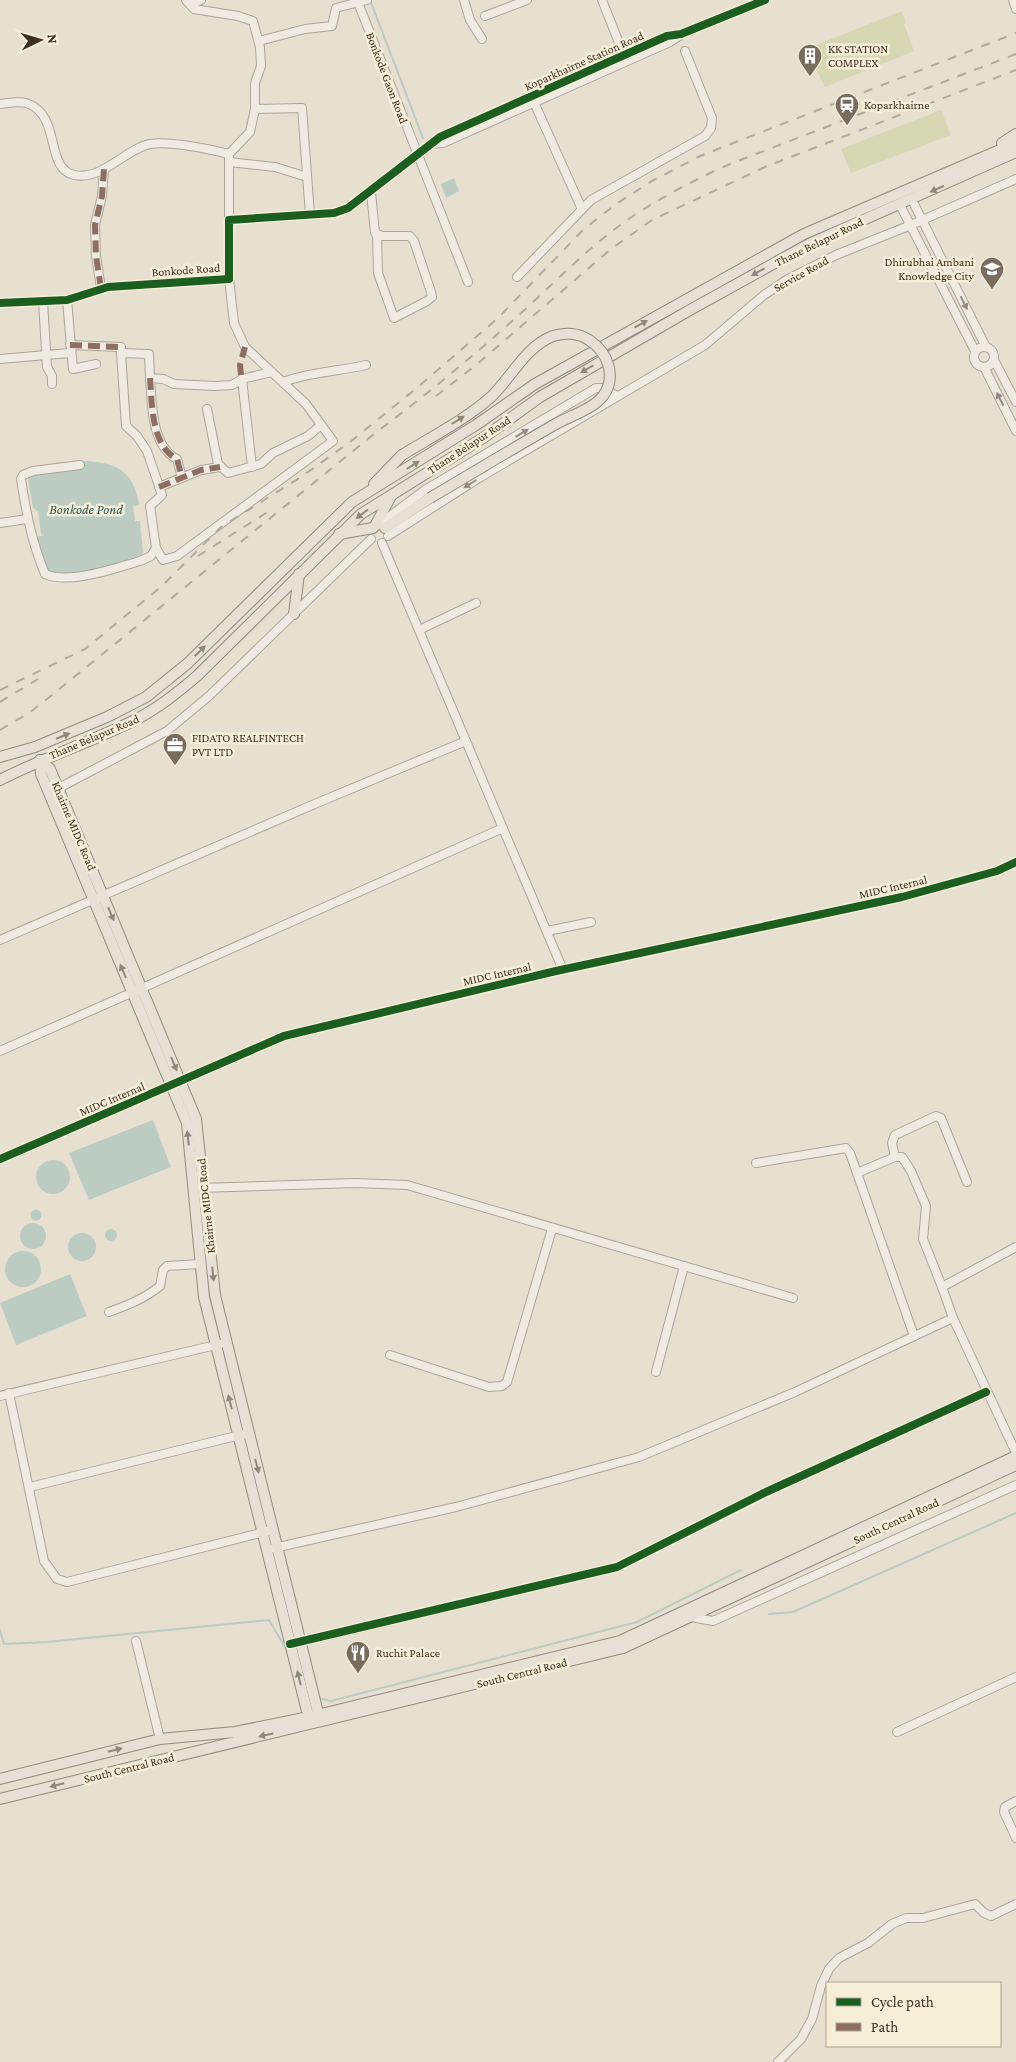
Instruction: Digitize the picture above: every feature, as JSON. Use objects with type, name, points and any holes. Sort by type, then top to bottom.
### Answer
[{"type":"main road","points":[[978,158],[1016,134]]},
{"type":"main road","points":[[978,158],[1016,142]]},
{"type":"main road","points":[[982,169],[1016,152]]},
{"type":"main road","name":"Thane Belapur Road","points":[[0,757],[35,747],[126,708],[164,684],[187,664],[352,502],[476,425],[535,384],[804,234],[978,158]]},
{"type":"main road","points":[[982,169],[1016,159]]},
{"type":"main road","name":"Thane Belapur Road","points":[[0,780],[40,760],[132,722],[173,697],[197,676],[361,514],[483,438],[540,396],[809,244],[982,169]]},
{"type":"main road","points":[[339,534],[380,529],[555,424],[595,404],[603,395],[610,374],[609,364],[595,344],[579,335],[562,334],[546,340],[529,353],[491,396],[470,413],[402,455],[365,494]]},
{"type":"main road","points":[[380,529],[392,495]]},
{"type":"main road","points":[[294,614],[299,574]]},
{"type":"main road","points":[[0,762],[35,747]]},
{"type":"main road","points":[[0,774],[40,760]]},
{"type":"main road","name":"Khairne MIDC Road","points":[[40,760],[50,769],[59,788],[98,897]]},
{"type":"main road","name":"Khairne MIDC Road","points":[[40,760],[41,774],[49,793],[98,897],[176,1083],[196,1119],[200,1264],[204,1297],[238,1435],[268,1531]]},
{"type":"main road","name":"Khairne MIDC Road","points":[[199,1188],[215,1295],[249,1433],[272,1549],[315,1720]]},
{"type":"main road","name":"South Central Road","points":[[0,1799],[315,1720],[620,1640],[1016,1454]]},
{"type":"main road","name":"South Central Road","points":[[0,1779],[160,1739],[235,1732],[315,1720],[623,1648],[1016,1464]]},
{"type":"street","points":[[187,1],[193,4],[201,0]]},
{"type":"street","points":[[258,41],[305,29],[332,26],[336,8],[367,0]]},
{"type":"street","points":[[464,0],[470,20],[482,39]]},
{"type":"street","points":[[486,16],[527,0]]},
{"type":"street","points":[[602,0],[625,58]]},
{"type":"street","name":"Koparkhairne Station Road","points":[[418,155],[440,137],[533,99],[625,58],[667,36],[681,34],[765,0]]},
{"type":"street","points":[[1013,0],[1016,9]]},
{"type":"street","points":[[187,1],[191,7],[207,12],[238,16],[252,21],[258,41],[261,66],[256,83],[255,109],[250,132],[229,158]]},
{"type":"street","name":"Bonkode Gaon Road","points":[[357,2],[468,282]]},
{"type":"street","points":[[517,277],[581,208],[611,187],[701,141],[708,132],[713,122],[712,118],[685,51]]},
{"type":"street","points":[[533,99],[581,208]]},
{"type":"street","points":[[0,104],[26,102],[38,109],[46,117],[57,156],[67,172],[81,175],[104,169],[150,144],[177,145],[275,167],[307,177]]},
{"type":"street","points":[[255,109],[302,108],[310,215]]},
{"type":"street","points":[[229,220],[310,215],[341,210],[370,192],[418,155]]},
{"type":"street","name":"Bonkode Road","points":[[0,303],[68,300],[101,288],[230,279],[229,158]]},
{"type":"street","points":[[101,288],[96,256],[95,225],[102,196],[104,169]]},
{"type":"street","name":"Service Road","points":[[380,529],[705,345],[764,295],[788,279],[836,255],[910,226],[1016,179]]},
{"type":"street","points":[[370,192],[377,235],[378,273],[394,318],[427,301],[432,297],[431,292],[414,240],[410,236],[377,235]]},
{"type":"street","points":[[912,200],[986,347]]},
{"type":"street","points":[[900,205],[975,351],[975,362],[984,367],[1016,431]]},
{"type":"street","points":[[182,478],[177,459],[171,456],[155,429],[149,354],[121,353],[126,426],[138,436],[147,451],[162,495],[150,506],[156,548],[163,560],[177,556],[251,500],[304,465],[333,441],[306,404],[245,347],[234,323],[230,279]]},
{"type":"street","points":[[68,300],[70,349],[73,369],[96,364]]},
{"type":"street","points":[[43,301],[47,366],[52,376],[52,384]]},
{"type":"street","points":[[0,359],[47,356],[70,349],[121,347]]},
{"type":"street","points":[[975,351],[980,347],[992,350],[994,360],[1016,402]]},
{"type":"street","points":[[984,367],[990,365],[994,360]]},
{"type":"street","points":[[283,382],[313,372],[347,370],[366,365]]},
{"type":"street","points":[[150,378],[163,378],[174,384],[215,386],[232,385],[242,380],[272,372]]},
{"type":"street","points":[[242,380],[252,467]]},
{"type":"street","points":[[382,543],[376,543],[371,539],[370,533],[380,529],[425,490],[596,388],[602,388],[617,396]]},
{"type":"street","points":[[207,409],[220,467],[228,473],[261,464],[273,453],[308,436],[321,425]]},
{"type":"street","points":[[80,465],[33,471],[23,475],[21,479],[27,519],[35,550],[45,574],[52,578],[68,578],[140,562],[151,556],[156,548]]},
{"type":"street","points":[[159,487],[208,468],[220,467]]},
{"type":"street","points":[[0,523],[27,519]]},
{"type":"street","points":[[380,529],[382,543],[563,970]]},
{"type":"street","points":[[49,793],[167,731],[208,696],[371,539]]},
{"type":"street","points":[[419,630],[476,604]]},
{"type":"street","points":[[0,940],[466,741]]},
{"type":"street","points":[[0,1051],[503,828]]},
{"type":"street","name":"MIDC Internal","points":[[0,1159],[284,1036],[563,970],[902,897],[997,871],[1016,862]]},
{"type":"street","points":[[547,931],[591,922]]},
{"type":"street","points":[[895,1156],[892,1143],[895,1135],[936,1116],[941,1118],[967,1182]]},
{"type":"street","points":[[756,1163],[846,1148],[850,1153],[914,1336]]},
{"type":"street","points":[[857,1173],[895,1156],[902,1157],[906,1161],[926,1206],[923,1239],[952,1318],[1016,1454]]},
{"type":"street","points":[[199,1188],[355,1183],[407,1185],[793,1298]]},
{"type":"street","points":[[390,1355],[489,1387],[502,1386],[507,1382],[552,1229]]},
{"type":"street","points":[[942,1287],[1016,1247]]},
{"type":"street","points":[[109,1312],[133,1304],[151,1294],[160,1286],[163,1270],[167,1266],[200,1264]]},
{"type":"street","points":[[656,1372],[684,1266]]},
{"type":"street","points":[[272,1549],[456,1507],[639,1457],[794,1392],[952,1318]]},
{"type":"street","points":[[0,1396],[227,1342]]},
{"type":"street","points":[[295,1643],[617,1568],[766,1492],[986,1392]]},
{"type":"street","points":[[9,1393],[30,1486],[44,1561],[57,1579],[67,1582],[268,1531]]},
{"type":"street","points":[[30,1486],[249,1433]]},
{"type":"street","points":[[691,1616],[713,1621],[1016,1485]]},
{"type":"street","points":[[136,1641],[160,1739]]},
{"type":"street","points":[[897,1732],[1016,1677]]},
{"type":"street","points":[[1016,1801],[1005,1807],[1004,1812],[1016,1838]]},
{"type":"street","points":[[778,2062],[801,2039],[812,2019],[820,1986],[829,1969],[840,1958],[868,1943],[892,1924],[906,1918],[923,1918],[975,1904],[984,1913],[991,1916],[1016,1904]]},
{"type":"green space","points":[[902,11],[906,23],[904,24],[914,51],[825,87],[806,49]]},
{"type":"green space","points":[[941,110],[951,135],[851,173],[841,149]]},
{"type":"water","points":[[454,178],[459,191],[446,198],[441,184]]},
{"type":"water","name":"Bonkode Pond","points":[[87,461],[116,467],[129,477],[137,494],[139,505],[133,506],[135,521],[140,521],[143,552],[141,555],[92,570],[78,573],[54,573],[46,569],[36,537],[44,535],[41,534],[38,511],[33,508],[27,474],[33,471]]},
{"type":"water","points":[[153,1120],[171,1167],[89,1200],[69,1153]]},
{"type":"water","points":[[53,1160],[65,1165],[70,1177],[65,1189],[53,1194],[41,1189],[36,1177],[41,1165]]},
{"type":"water","points":[[36,1209],[42,1215],[36,1221],[30,1215]]},
{"type":"water","points":[[33,1223],[42,1227],[46,1236],[42,1245],[33,1249],[24,1245],[20,1236],[24,1227]]},
{"type":"water","points":[[111,1229],[117,1235],[111,1241],[105,1235]]},
{"type":"water","points":[[82,1233],[92,1237],[96,1247],[92,1257],[82,1261],[72,1257],[68,1247],[72,1237]]},
{"type":"water","points":[[23,1251],[30,1252],[36,1256],[40,1262],[40,1276],[36,1282],[30,1286],[23,1287],[16,1286],[10,1282],[6,1276],[5,1269],[6,1262],[10,1256],[16,1252]]},
{"type":"water","points":[[70,1274],[87,1316],[16,1345],[0,1303]]},
{"type":"waterway","points":[[370,0],[423,138]]},
{"type":"waterway","points":[[769,1614],[793,1612],[1016,1513]]},
{"type":"waterway","points":[[318,1698],[331,1701],[637,1622],[741,1570]]},
{"type":"waterway","points":[[0,1630],[4,1644],[47,1642],[269,1620],[288,1652]]},
{"type":"railway","points":[[0,690],[85,649],[162,586],[221,527],[301,477],[350,442],[418,387],[498,318],[583,230],[616,204],[652,181],[700,156],[1016,33]]},
{"type":"railway","points":[[0,730],[29,713],[52,695],[374,434],[435,387],[475,354],[593,247],[633,216],[680,188],[730,164],[1016,54]]},
{"type":"railway","points":[[436,396],[476,365],[611,249],[652,220],[765,167],[1016,70]]},
{"type":"railway","points":[[198,556],[274,508]]},
{"type":"railway","points":[[0,702],[38,679]]},
{"type":"marked path","points":[[101,288],[96,256],[95,225],[102,196],[104,169]]},
{"type":"marked path","points":[[70,345],[121,347]]},
{"type":"marked path","points":[[241,375],[240,365],[245,347]]},
{"type":"marked path","points":[[150,378],[154,423],[162,444],[168,453],[177,459],[182,478]]},
{"type":"marked path","points":[[159,487],[201,470],[220,467]]},
{"type":"cycle path","points":[[0,303],[67,300],[108,287],[229,279],[229,220],[334,213],[348,208],[440,137],[667,36],[681,34],[765,0]]},
{"type":"cycle path","points":[[0,1159],[284,1036],[556,971],[902,897],[997,871],[1016,862]]},
{"type":"cycle path","points":[[290,1644],[617,1567],[766,1492],[986,1392]]},
{"type":"place","name":"KK STATION COMPLEX","points":[[810,77]]},
{"type":"place","name":"Koparkhairne","points":[[847,126]]},
{"type":"place","name":"Dhirubhai Ambani Knowledge City","points":[[992,290]]},
{"type":"place","name":"FIDATO REALFINTECH PVT LTD","points":[[175,766]]},
{"type":"place","name":"Ruchit Palace","points":[[358,1674]]}]
